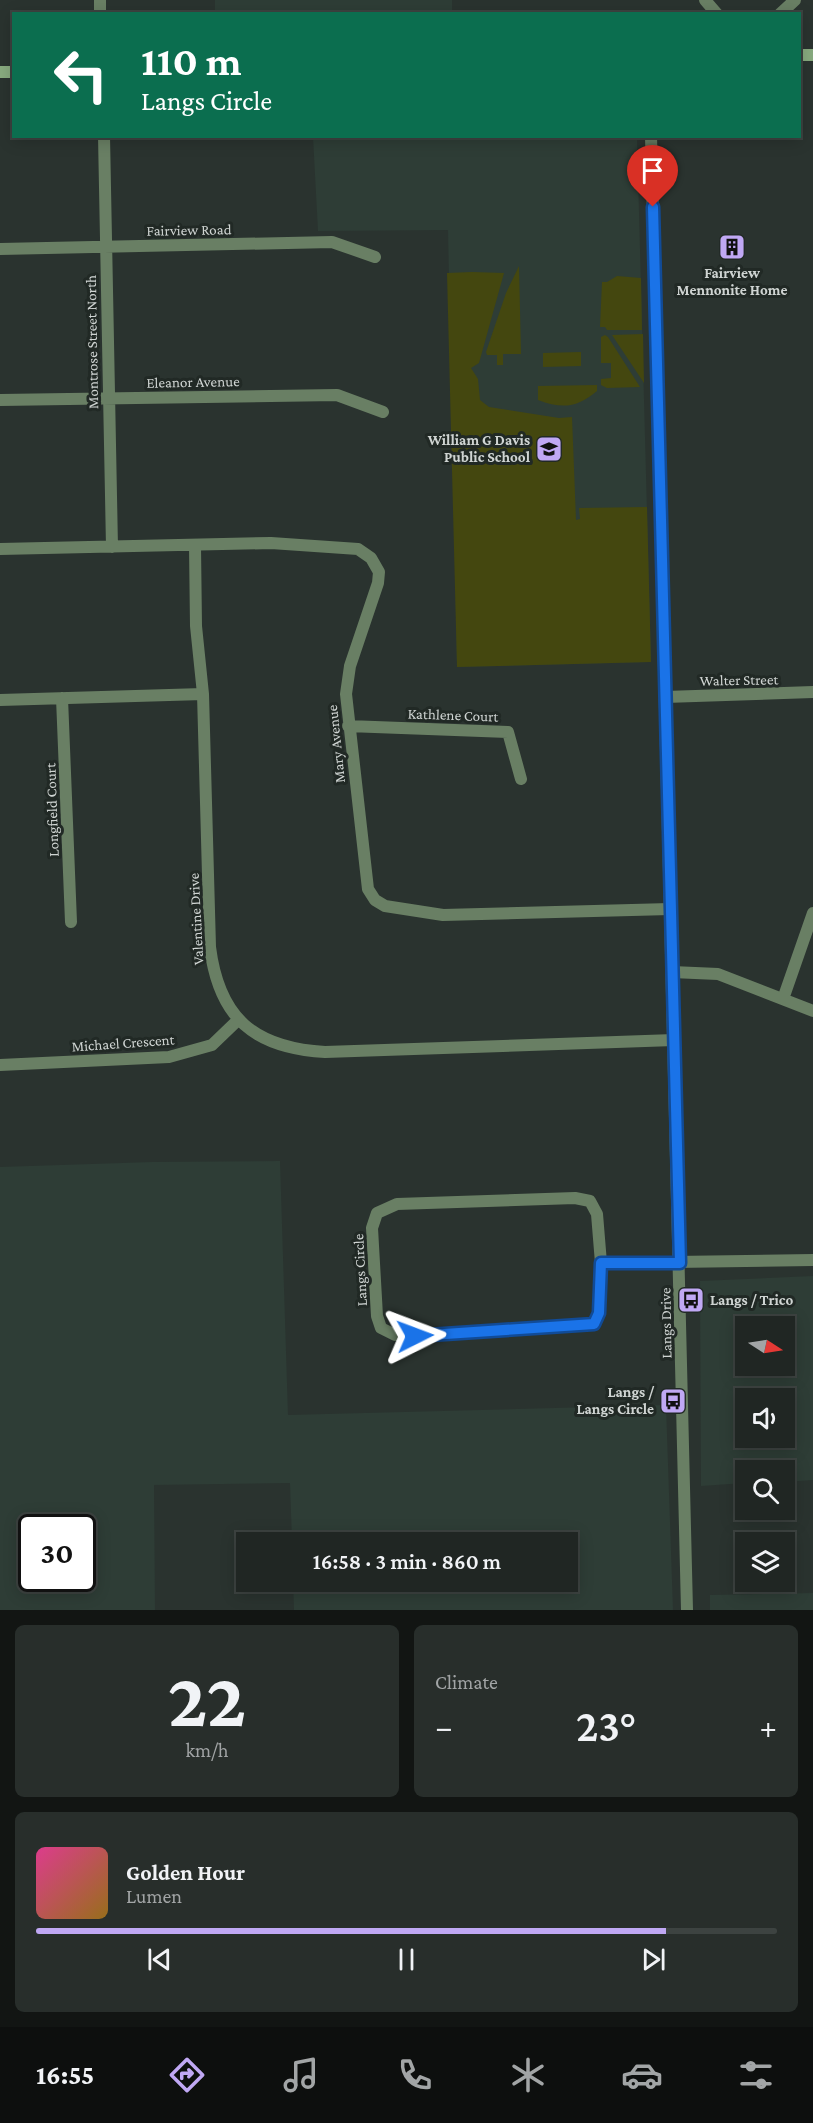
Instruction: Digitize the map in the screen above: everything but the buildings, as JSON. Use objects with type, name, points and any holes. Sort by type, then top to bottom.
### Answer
[{"type":"street","points":[[705,0],[715,12]]},
{"type":"street","points":[[782,12],[795,0]]},
{"type":"street","name":"Montrose Street North","points":[[104,138],[112,547]]},
{"type":"street","name":"Langs Drive","points":[[651,138],[687,1610]]},
{"type":"street","name":"Fairview Road","points":[[0,249],[332,242],[375,257]]},
{"type":"street","name":"Eleanor Avenue","points":[[0,400],[337,395],[383,412]]},
{"type":"street","name":"Mary Avenue","points":[[0,549],[282,544],[358,549],[371,558],[379,572],[378,583],[350,666],[345,694],[368,889],[375,900],[385,906],[443,915],[670,909]]},
{"type":"street","name":"Valentine Drive","points":[[195,546],[196,626],[203,694],[210,947],[217,985],[225,1004],[238,1020],[276,1045],[324,1052],[674,1040]]},
{"type":"street","points":[[0,700],[203,694]]},
{"type":"street","name":"Walter Street","points":[[665,697],[812,694]]},
{"type":"street","name":"Longfield Court","points":[[62,698],[71,922]]},
{"type":"street","name":"Kathlene Court","points":[[348,726],[508,732],[521,779]]},
{"type":"street","points":[[783,999],[813,912]]},
{"type":"street","points":[[672,972],[718,974],[813,1011]]},
{"type":"street","name":"Michael Crescent","points":[[0,1065],[169,1057],[212,1045],[238,1020]]},
{"type":"street","name":"Langs Circle","points":[[575,1198],[590,1201],[597,1214],[601,1263],[599,1313],[594,1324],[415,1336],[395,1335],[381,1328],[377,1316],[372,1228],[376,1213],[397,1204],[575,1198]]},
{"type":"street","points":[[601,1263],[813,1260]]},
{"type":"shaded area","points":[[215,0],[452,0],[452,12],[215,12]]},
{"type":"shaded area","name":"William G Davis Public School","points":[[313,138],[637,138],[651,662],[457,667],[448,230],[318,231]]},
{"type":"shaded area","points":[[519,266],[521,354],[503,354],[503,365],[497,365],[497,355],[487,355],[486,352],[506,293]]},
{"type":"shaded area","points":[[447,273],[504,273],[479,363],[471,368],[478,379],[480,400],[489,407],[559,418],[572,417],[576,520],[580,519],[579,508],[647,507],[651,662],[457,667]]},
{"type":"shaded area","points":[[617,276],[641,278],[642,330],[607,330],[605,327],[600,327],[602,282],[607,282]]},
{"type":"shaded area","points":[[643,334],[644,383],[612,335]]},
{"type":"shaded area","points":[[605,335],[640,387],[607,388],[601,385],[601,379],[611,378],[611,363],[601,363],[601,337]]},
{"type":"shaded area","points":[[581,352],[581,366],[543,367],[543,353]]},
{"type":"shaded area","points":[[597,385],[597,391],[576,404],[562,406],[538,400],[538,386]]},
{"type":"shaded area","points":[[280,1161],[288,1415],[666,1405],[673,1610],[294,1610],[293,1592],[578,1592],[578,1532],[292,1532],[290,1483],[154,1485],[155,1610],[0,1610],[0,1167]]},
{"type":"shaded area","points":[[813,1276],[813,1480],[795,1481],[795,1460],[735,1460],[735,1484],[701,1486],[700,1281]]},
{"type":"shaded area","points":[[813,1593],[813,1610],[710,1610],[710,1595]]},
{"type":"place","name":"Fairview Mennonite Home","points":[[732,247]]},
{"type":"place","name":"William G Davis Public School","points":[[549,449]]},
{"type":"place","name":"Langs / Trico","points":[[691,1300]]},
{"type":"place","name":"Langs / Langs Circle","points":[[673,1401]]},
{"type":"route","points":[[415,1336],[594,1324],[599,1313],[601,1263],[680,1263],[653,207]]}]
